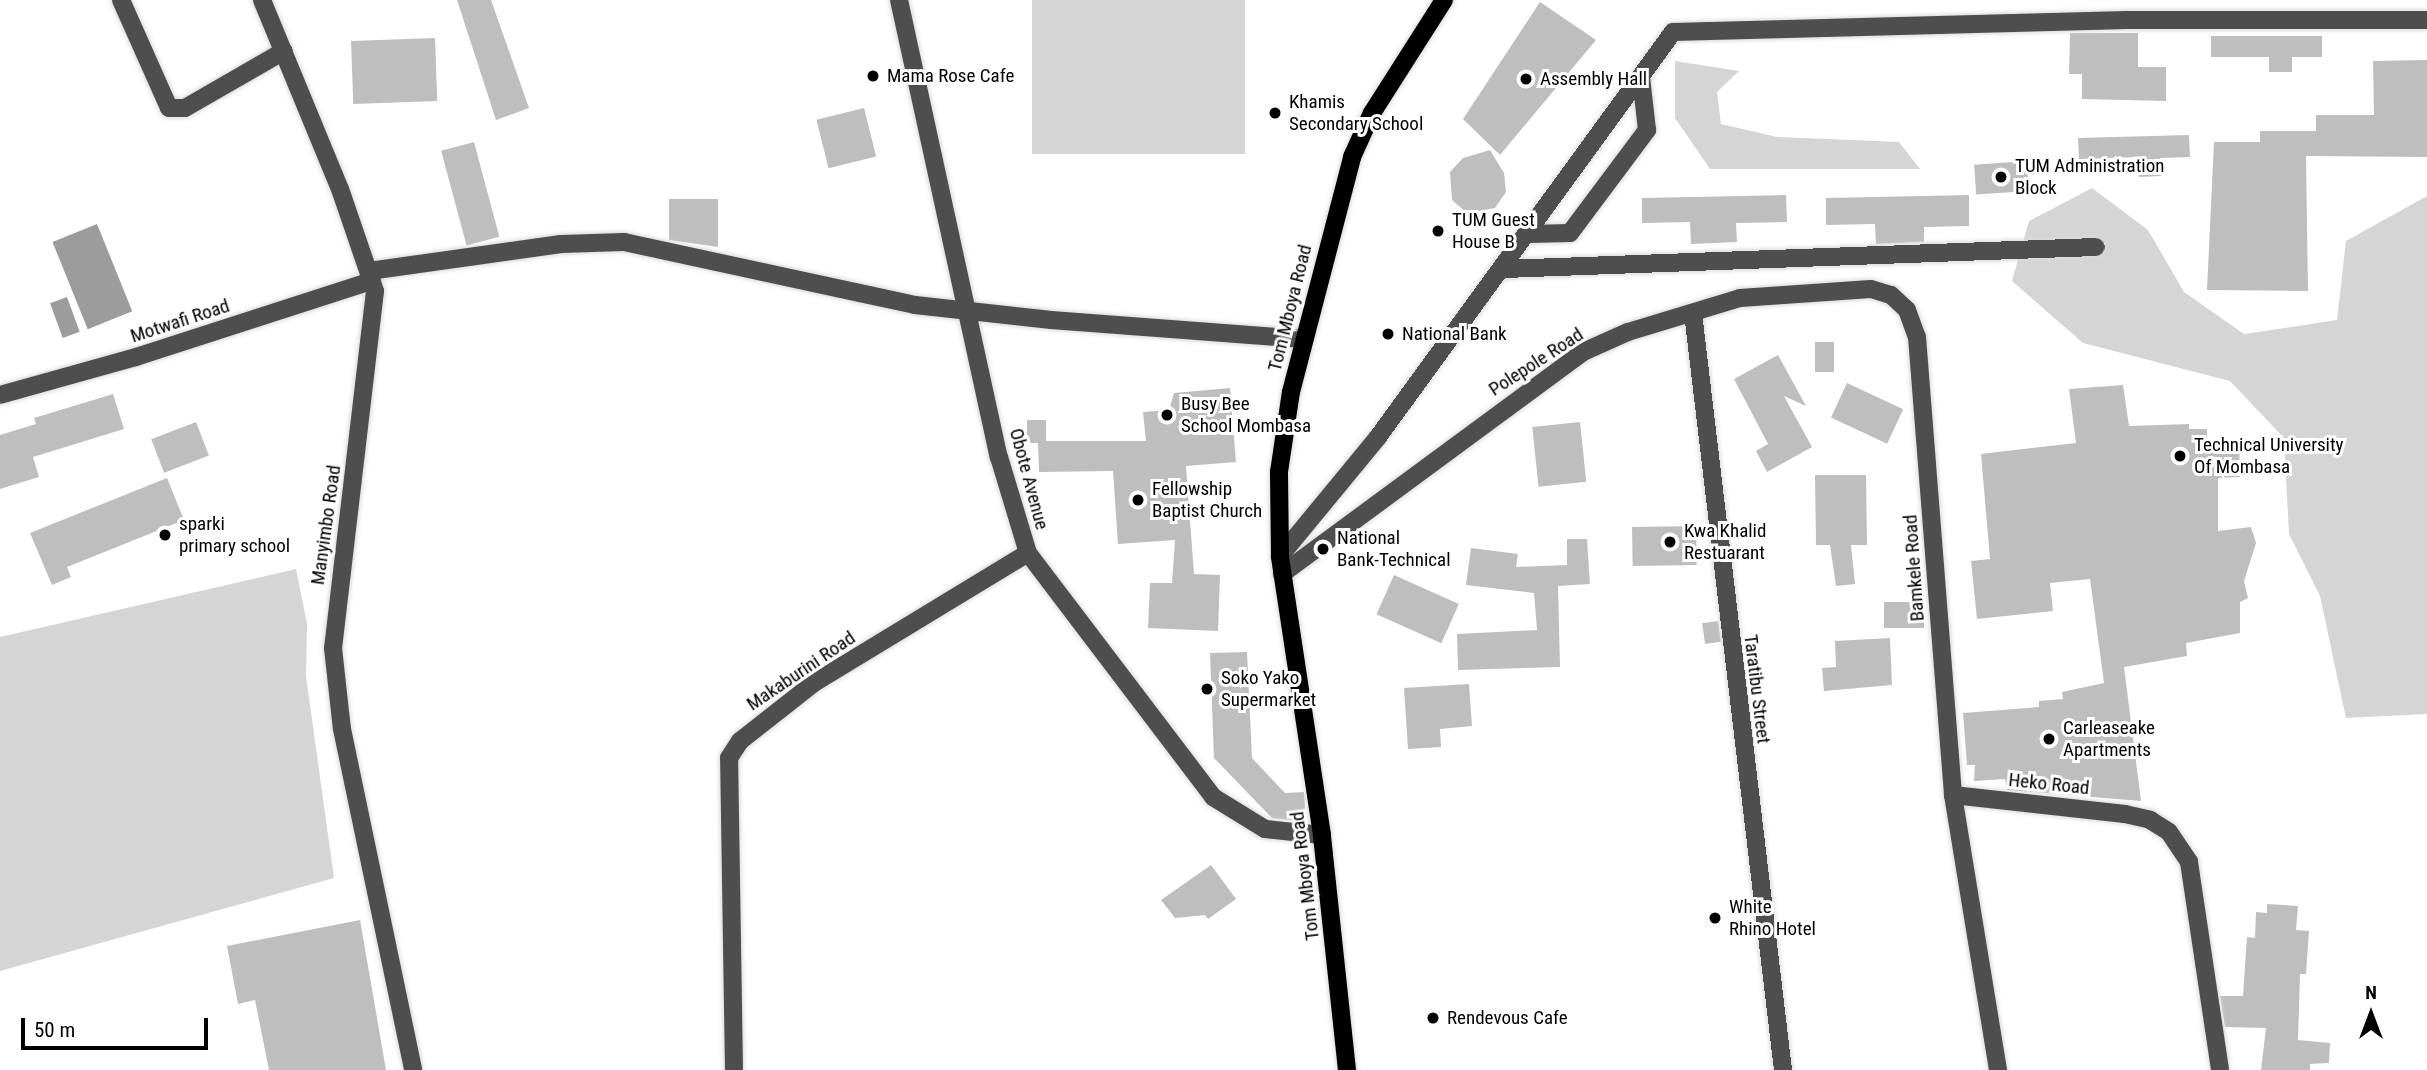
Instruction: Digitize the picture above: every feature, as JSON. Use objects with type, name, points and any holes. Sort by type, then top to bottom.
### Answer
[{"type":"main road","name":"Tom Mboya Road","points":[[1347,1070],[1322,835],[1281,565],[1279,472],[1303,340],[1352,157],[1372,113],[1444,0]]},
{"type":"street","points":[[121,0],[164,103],[176,110],[285,51]]},
{"type":"street","name":"Manyimbo Road","points":[[262,0],[285,51],[371,276],[375,309],[333,648],[342,729],[413,1070]]},
{"type":"street","name":"Obote Avenue","points":[[899,0],[971,313],[999,457],[1028,554],[1213,797],[1265,829],[1322,835]]},
{"type":"street","points":[[1281,565],[1504,268],[1673,33],[2310,9],[2427,20]]},
{"type":"street","points":[[1529,234],[1570,233],[1647,130],[1641,77]]},
{"type":"street","name":"Motwafi Road","points":[[0,396],[136,357],[371,276],[561,244],[624,242],[971,313],[1303,340]]},
{"type":"street","points":[[1504,268],[2096,247]]},
{"type":"street","name":"Polepole Road","points":[[1281,565],[1583,352],[1628,332],[1740,298],[1871,289],[1891,295],[1907,310],[1917,337]]},
{"type":"street","name":"Taratibu Street","points":[[1693,313],[1783,1070]]},
{"type":"street","name":"Bamkele Road","points":[[1917,337],[1953,795]]},
{"type":"street","name":"Makaburini Road","points":[[734,1070],[729,758],[740,741],[814,683],[1028,554]]},
{"type":"street","points":[[1953,795],[1997,1070]]},
{"type":"street","name":"Heko Road","points":[[1953,795],[2125,814],[2150,820],[2169,832],[2189,862],[2220,1070]]},
{"type":"shaded area","points":[[1032,0],[1245,0],[1245,154],[1032,154]]},
{"type":"shaded area","points":[[1675,61],[1739,71],[1717,92],[1721,124],[1777,137],[1899,142],[1920,169],[1710,169],[1675,118]]},
{"type":"shaded area","points":[[2092,188],[2148,230],[2184,292],[2244,334],[2337,320],[2346,241],[2427,196],[2427,714],[2346,718],[2320,596],[2289,534],[2284,438],[2230,381],[2083,343],[2012,281],[2029,221]]},
{"type":"shaded area","points":[[97,224],[132,311],[88,329],[52,242]]},
{"type":"shaded area","points":[[67,297],[80,332],[63,338],[50,303]]},
{"type":"shaded area","points":[[296,569],[307,624],[306,676],[334,878],[0,971],[0,637]]},
{"type":"building","points":[[457,0],[491,0],[529,108],[496,120]]},
{"type":"building","name":"Assembly Hall","points":[[1540,2],[1596,40],[1500,155],[1463,119]]},
{"type":"building","points":[[2070,33],[2138,33],[2138,67],[2166,67],[2166,101],[2082,99],[2082,74],[2069,74]]},
{"type":"building","points":[[2211,36],[2322,36],[2322,57],[2292,57],[2292,72],[2269,72],[2269,57],[2211,57]]},
{"type":"building","points":[[435,38],[437,101],[353,104],[351,41]]},
{"type":"building","points":[[2427,60],[2427,157],[2306,156],[2308,291],[2207,290],[2214,142],[2260,142],[2260,131],[2316,131],[2316,115],[2374,115],[2373,61]]},
{"type":"building","points":[[864,108],[876,157],[829,168],[816,120]]},
{"type":"building","points":[[2189,135],[2190,157],[2160,158],[2161,176],[2139,177],[2138,157],[2079,159],[2078,138]]},
{"type":"building","points":[[474,142],[499,237],[467,245],[441,151]]},
{"type":"building","points":[[1490,150],[1504,173],[1506,192],[1495,208],[1467,213],[1452,200],[1450,172],[1463,158]]},
{"type":"building","name":"TUM Administration Block","points":[[2027,161],[2029,191],[1976,195],[1974,165]]},
{"type":"building","points":[[1786,195],[1787,222],[1736,223],[1737,242],[1691,244],[1690,222],[1642,223],[1642,198]]},
{"type":"building","points":[[1969,195],[1969,226],[1924,227],[1924,242],[1876,244],[1875,224],[1826,225],[1826,198]]},
{"type":"building","points":[[669,199],[718,199],[718,247],[669,240]]},
{"type":"building","points":[[1815,342],[1834,342],[1834,372],[1815,372]]},
{"type":"building","points":[[1778,355],[1806,406],[1784,396],[1812,447],[1767,472],[1756,451],[1768,444],[1734,379]]},
{"type":"building","points":[[1847,383],[1903,409],[1887,444],[1831,417]]},
{"type":"building","points":[[2123,385],[2129,426],[2189,424],[2189,429],[2207,429],[2207,441],[2239,441],[2240,477],[2218,478],[2218,531],[2251,527],[2256,543],[2244,581],[2248,598],[2240,602],[2240,633],[2186,643],[2187,656],[2124,667],[2141,801],[2007,790],[2005,779],[1974,781],[1975,765],[1967,765],[1963,713],[2039,707],[2039,701],[2063,699],[2062,692],[2104,683],[2090,579],[2050,583],[2053,611],[1977,619],[1971,561],[1990,559],[1981,454],[2076,443],[2069,389]]},
{"type":"building","points":[[1230,388],[1236,462],[1186,466],[1194,574],[1220,575],[1218,631],[1148,628],[1150,583],[1172,583],[1175,540],[1118,544],[1113,471],[1039,472],[1038,443],[1027,443],[1027,420],[1046,420],[1046,441],[1146,441],[1143,412],[1169,410],[1174,393]]},
{"type":"building","points":[[113,394],[124,429],[33,457],[39,477],[0,489],[0,435],[36,424],[34,418]]},
{"type":"building","points":[[196,422],[209,456],[164,473],[151,439]]},
{"type":"building","points":[[1580,422],[1586,482],[1539,487],[1532,427]]},
{"type":"building","points":[[1815,475],[1866,475],[1867,545],[1851,545],[1855,584],[1836,586],[1830,545],[1816,545]]},
{"type":"building","points":[[167,478],[184,520],[67,567],[71,577],[52,585],[30,533]]},
{"type":"building","points":[[1696,526],[1697,565],[1633,566],[1632,527]]},
{"type":"building","points":[[1567,539],[1587,539],[1590,584],[1558,586],[1560,667],[1458,670],[1457,634],[1537,630],[1534,593],[1466,585],[1471,548],[1518,554],[1516,567],[1567,565]]},
{"type":"building","points":[[1394,575],[1459,604],[1441,643],[1377,614]]},
{"type":"building","points":[[1884,602],[1924,602],[1924,628],[1884,628]]},
{"type":"building","points":[[1718,621],[1721,642],[1705,644],[1702,623]]},
{"type":"building","points":[[1890,638],[1892,685],[1824,691],[1822,668],[1836,667],[1835,641]]},
{"type":"building","points":[[1247,652],[1252,758],[1285,793],[1304,792],[1306,822],[1272,818],[1214,758],[1210,653]]},
{"type":"building","points":[[1469,684],[1472,726],[1440,729],[1441,747],[1408,749],[1404,688]]},
{"type":"building","points":[[1211,865],[1236,899],[1208,919],[1205,915],[1175,918],[1161,900]]},
{"type":"building","points":[[2267,904],[2298,906],[2296,930],[2309,931],[2306,974],[2300,974],[2298,1040],[2330,1043],[2329,1063],[2310,1064],[2310,1070],[2261,1070],[2266,1028],[2225,1027],[2220,996],[2243,996],[2247,937],[2255,938],[2256,912],[2267,913]]},
{"type":"building","points":[[360,920],[386,1070],[269,1070],[255,1000],[238,1004],[227,946]]},
{"type":"place","name":"Mama Rose Cafe","points":[[873,76]]},
{"type":"place","name":"Assembly Hall","points":[[1526,79]]},
{"type":"place","name":"Khamis Secondary School","points":[[1275,113]]},
{"type":"place","name":"TUM Administration Block","points":[[2001,177]]},
{"type":"place","name":"TUM Guest House B","points":[[1438,231]]},
{"type":"place","name":"National Bank","points":[[1388,334]]},
{"type":"place","name":"Busy Bee School Mombasa","points":[[1167,415]]},
{"type":"place","name":"Technical University Of Mombasa","points":[[2180,456]]},
{"type":"place","name":"Fellowship Baptist Church","points":[[1138,500]]},
{"type":"place","name":"sparki primary school","points":[[165,535]]},
{"type":"place","name":"Kwa Khalid Restuarant","points":[[1670,542]]},
{"type":"place","name":"National Bank-Technical","points":[[1323,549]]},
{"type":"place","name":"Soko Yako Supermarket","points":[[1207,689]]},
{"type":"place","name":"Carleaseake Apartments","points":[[2049,739]]},
{"type":"place","name":"White Rhino Hotel","points":[[1715,918]]},
{"type":"place","name":"Rendevous Cafe","points":[[1433,1018]]}]
